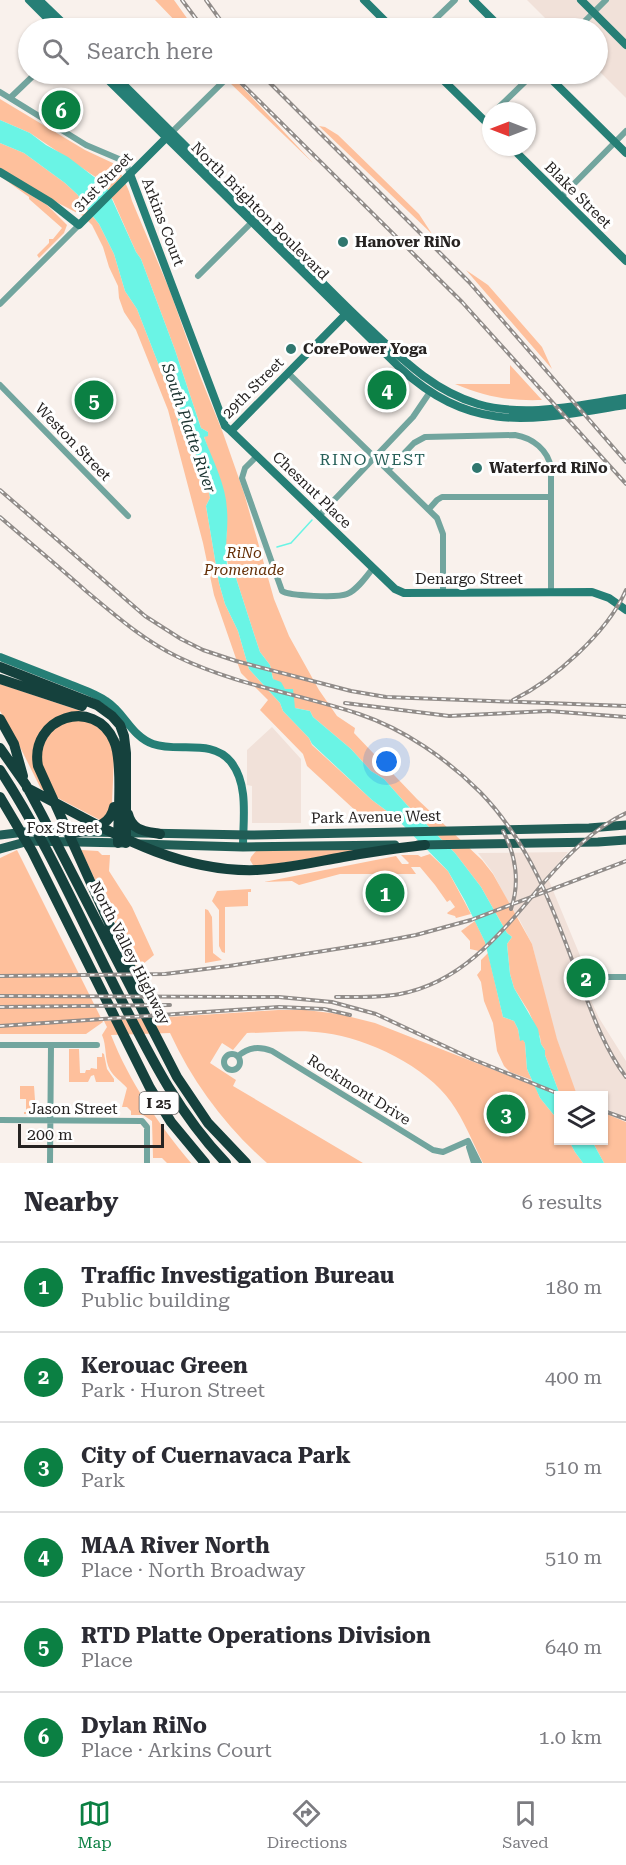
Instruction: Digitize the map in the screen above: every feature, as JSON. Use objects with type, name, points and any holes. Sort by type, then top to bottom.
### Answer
[{"type":"highway","points":[[0,667],[90,702],[102,708],[120,726],[126,753],[126,805],[122,838]]},
{"type":"highway","points":[[0,679],[104,715],[117,729],[126,753]]},
{"type":"highway","points":[[122,838],[114,739],[104,726],[89,718],[76,716],[63,718],[51,725],[39,742],[37,761],[125,966]]},
{"type":"highway","points":[[0,719],[14,744],[26,785]]},
{"type":"highway","name":"North Valley Highway","points":[[0,748],[26,785],[125,966],[136,978],[136,996],[177,1077],[217,1133],[246,1163]]},
{"type":"highway","points":[[0,770],[28,815],[139,1035],[177,1102],[226,1163]]},
{"type":"highway","points":[[0,774],[153,852],[195,865],[231,870],[284,868],[360,849],[393,849],[425,845]]},
{"type":"highway","points":[[75,833],[108,821],[114,810],[118,774]]},
{"type":"highway","name":"I 25","points":[[0,798],[39,866],[159,1104],[183,1138],[205,1163]]},
{"type":"highway","points":[[126,805],[134,827],[160,834]]},
{"type":"main road","name":"Park Avenue West","points":[[122,838],[160,834],[243,835],[590,828],[626,825]]},
{"type":"main road","name":"Fox Street","points":[[0,835],[33,831],[122,838]]},
{"type":"main road","name":"Park Avenue West","points":[[122,838],[243,846],[360,849],[626,840]]},
{"type":"main road","name":"Fox Street","points":[[0,849],[30,841],[122,838]]},
{"type":"street","points":[[29,0],[47,18]]},
{"type":"street","points":[[39,0],[58,18]]},
{"type":"street","points":[[364,0],[382,18]]},
{"type":"street","points":[[436,18],[455,0]]},
{"type":"street","points":[[473,0],[491,18]]},
{"type":"street","points":[[581,0],[600,18]]},
{"type":"street","points":[[588,18],[606,0]]},
{"type":"street","points":[[608,26],[626,45]]},
{"type":"street","points":[[10,98],[25,84]]},
{"type":"street","name":"North Brighton Boulevard","points":[[113,84],[169,135]]},
{"type":"street","name":"North Brighton Boulevard","points":[[122,84],[169,135],[401,364]]},
{"type":"street","name":"31st Street","points":[[0,304],[221,84]]},
{"type":"street","points":[[448,84],[482,115]]},
{"type":"street","points":[[504,102],[522,84]]},
{"type":"street","points":[[556,84],[626,153]]},
{"type":"street","name":"Arkins Court","points":[[0,92],[86,145],[119,159],[127,166],[228,429]]},
{"type":"street","points":[[561,197],[626,132]]},
{"type":"street","name":"Blake Street","points":[[520,156],[626,261]]},
{"type":"street","points":[[0,172],[82,222]]},
{"type":"street","points":[[198,276],[254,220]]},
{"type":"street","name":"29th Street","points":[[228,429],[288,373],[347,312]]},
{"type":"street","points":[[401,364],[430,392],[468,410],[499,418],[537,418],[626,405]]},
{"type":"street","points":[[401,364],[448,392],[470,402],[515,411],[537,411],[626,398]]},
{"type":"street","points":[[288,373],[437,518],[443,534],[443,592]]},
{"type":"street","name":"Weston Street","points":[[0,385],[128,516]]},
{"type":"street","points":[[319,516],[413,417],[430,392]]},
{"type":"street","name":"Chesnut Place","points":[[228,429],[373,568]]},
{"type":"street","points":[[388,470],[414,443],[425,437],[520,436],[536,443],[548,458],[551,468],[551,592]]},
{"type":"street","points":[[257,456],[245,468],[242,478],[282,591],[291,595],[344,596],[352,591],[373,568]]},
{"type":"street","points":[[429,508],[442,497],[551,497]]},
{"type":"street","name":"Denargo Street","points":[[373,568],[395,590],[404,593],[597,593],[626,610]]},
{"type":"street","points":[[0,657],[104,699],[116,708],[135,733],[149,742],[164,746],[212,749],[229,759],[237,770],[243,787],[243,846]]},
{"type":"street","points":[[599,973],[607,978],[626,977]]},
{"type":"street","points":[[0,1045],[97,1045]]},
{"type":"street","points":[[50,1163],[51,1045]]},
{"type":"street","name":"Rockmont Drive","points":[[238,1056],[258,1047],[272,1051],[433,1150],[443,1152],[468,1141],[478,1163]]},
{"type":"street","name":"Jason Street","points":[[0,1120],[141,1121],[147,1127],[147,1163]]},
{"type":"shaded area","points":[[527,0],[626,0],[626,98],[608,80],[608,18],[545,18]]},
{"type":"shaded area","points":[[272,727],[301,759],[301,823],[252,823],[252,786],[247,785],[247,750]]},
{"type":"shaded area","points":[[568,852],[547,876],[586,970],[578,971],[599,1018],[626,1061],[626,1117],[608,1110],[608,1091],[575,1091],[554,1031],[532,944],[493,873],[478,853]]},
{"type":"green space","points":[[155,0],[174,0],[187,18],[172,18]]},
{"type":"green space","points":[[231,84],[239,84],[313,163]]},
{"type":"green space","name":"RiNo Promenade","points":[[0,99],[85,150],[117,165],[170,291],[223,433],[244,493],[274,599],[289,636],[319,690],[337,716],[355,728],[354,733],[417,799],[482,860],[493,874],[532,944],[557,1039],[576,1091],[558,1091],[540,1037],[529,1012],[514,988],[507,944],[512,937],[507,933],[481,887],[455,853],[384,779],[371,771],[351,749],[313,717],[310,711],[295,708],[285,689],[273,679],[270,665],[260,652],[236,578],[230,576],[225,548],[227,531],[204,437],[208,432],[201,428],[141,259],[113,200],[97,178],[30,133],[0,120]]},
{"type":"green space","points":[[319,126],[338,135],[419,214],[432,234]]},
{"type":"green space","points":[[0,143],[24,153],[78,195],[99,224],[114,254],[125,291],[137,309],[174,404],[180,427],[191,443],[208,485],[210,498],[206,506],[219,583],[225,604],[238,631],[249,669],[280,703],[283,711],[309,738],[312,745],[372,800],[401,823],[370,824],[307,766],[303,754],[260,710],[268,700],[241,673],[214,595],[203,543],[168,410],[136,330],[124,312],[118,286],[103,247],[92,225],[83,216],[41,194],[0,168]]},
{"type":"green space","points":[[0,176],[47,205],[67,225],[64,233],[39,258],[37,255],[49,243],[49,239],[53,239],[62,228],[29,197]]},
{"type":"green space","points":[[466,270],[488,285],[542,347],[552,369]]},
{"type":"green space","points":[[510,365],[542,400],[498,397],[455,384],[510,384]]},
{"type":"green space","points":[[0,684],[90,714],[39,733],[33,751],[45,791],[41,789],[0,711]]},
{"type":"green space","points":[[72,720],[91,722],[108,736],[114,757],[112,804],[104,822],[54,796],[42,767],[41,749],[52,729]]},
{"type":"green space","points":[[374,848],[269,865],[253,865],[250,860],[256,851]]},
{"type":"green space","points":[[17,850],[103,1022],[86,1034],[0,1034],[0,858]]},
{"type":"green space","points":[[81,850],[98,851],[102,855],[110,855],[109,871],[132,907],[154,955],[137,969]]},
{"type":"green space","points":[[430,854],[448,871],[471,914],[456,918],[448,914],[455,907],[450,900],[447,902],[420,867],[411,867],[416,874],[340,874],[299,885],[292,881],[264,882],[396,856],[402,864],[408,864],[401,855],[421,857]]},
{"type":"green space","points":[[251,889],[251,892],[248,892],[248,906],[225,907],[225,953],[222,952],[219,946],[219,910],[212,901],[217,891]]},
{"type":"green space","points":[[205,909],[212,917],[213,953],[222,960],[205,963]]},
{"type":"green space","points":[[475,921],[486,944],[479,951],[470,949],[470,941],[461,931]]},
{"type":"green space","points":[[488,953],[503,1017],[514,1021],[520,1040],[523,1039],[525,1043],[527,1069],[532,1080],[510,1072],[504,1066],[497,1051],[493,1023],[477,975],[481,970],[481,960]]},
{"type":"green space","points":[[306,1010],[339,1014],[375,1023],[535,1086],[540,1098],[554,1115],[554,1145],[571,1145],[583,1163],[483,1163],[451,1102],[427,1077],[412,1066],[359,1041],[325,1033],[295,1031],[247,1033],[233,1050],[222,1043],[210,1063],[236,1080],[233,1086],[363,1163],[267,1163],[238,1135],[200,1087],[170,1033],[111,1035],[146,1102],[191,1163],[167,1163],[162,1158],[153,1158],[152,1121],[143,1115],[131,1115],[127,1107],[122,1107],[127,1088],[108,1066],[102,1035],[107,1027],[104,1021]]},
{"type":"green space","points":[[69,1049],[79,1049],[80,1073],[85,1073],[91,1068],[97,1069],[97,1057],[102,1057],[102,1053],[104,1054],[107,1069],[114,1082],[96,1082],[94,1075],[88,1082],[69,1082]]},
{"type":"green space","points":[[20,1086],[34,1086],[33,1105],[43,1105],[43,1114],[24,1114],[26,1099],[20,1099]]},
{"type":"green space","points":[[608,1115],[626,1122],[626,1163],[604,1163],[594,1145],[608,1145]]},
{"type":"water","name":"South Platte River","points":[[0,120],[30,133],[68,157],[106,186],[141,259],[201,428],[208,432],[208,436],[204,437],[226,501],[226,552],[230,576],[236,578],[260,652],[270,665],[273,679],[281,682],[285,689],[293,689],[295,708],[310,711],[313,717],[351,749],[371,771],[384,779],[455,853],[481,887],[507,933],[512,937],[507,944],[510,974],[514,988],[538,1029],[541,1044],[558,1091],[554,1091],[554,1115],[540,1098],[527,1069],[525,1043],[523,1040],[520,1041],[514,1021],[503,1017],[485,942],[448,871],[395,817],[372,800],[312,744],[283,711],[280,703],[249,669],[238,631],[225,604],[219,583],[206,506],[210,498],[208,485],[191,443],[180,427],[174,404],[137,309],[125,291],[114,254],[99,224],[78,195],[65,183],[24,153],[0,143]]},
{"type":"water","points":[[571,1145],[594,1145],[604,1163],[583,1163]]},
{"type":"waterway","points":[[277,547],[291,543],[312,520]]},
{"type":"railway","points":[[182,0],[196,18]]},
{"type":"railway","points":[[206,0],[219,18]]},
{"type":"railway","points":[[242,84],[462,302],[626,484]]},
{"type":"railway","points":[[271,84],[469,282],[626,462]]},
{"type":"railway","points":[[0,490],[145,616],[203,650],[351,691],[386,697],[626,706]]},
{"type":"railway","points":[[0,517],[119,618],[165,650],[222,675],[376,720],[424,746],[454,768],[498,812],[514,834],[540,880],[599,1030],[626,1077]]},
{"type":"railway","points":[[513,700],[545,680],[578,653],[607,622],[626,590]]},
{"type":"railway","points":[[345,703],[449,716],[548,711],[626,717]]},
{"type":"railway","points":[[336,997],[376,997],[400,994],[423,988],[444,978],[482,951],[572,852],[603,826],[626,813]]},
{"type":"railway","points":[[503,831],[514,859],[516,879],[511,909]]},
{"type":"railway","points":[[0,976],[165,974],[374,943],[416,935],[471,920],[626,861]]},
{"type":"railway","points":[[0,996],[279,997],[332,1002],[376,1014],[472,1059],[554,1092]]},
{"type":"railway","points":[[0,1007],[170,1005]]},
{"type":"railway","points":[[0,1026],[279,1007],[324,1009],[350,1015]]},
{"type":"railway","points":[[608,1112],[626,1119]]},
{"type":"place","name":"Dylan RiNo","points":[[61,110]]},
{"type":"place","name":"Hanover RiNo","points":[[343,242]]},
{"type":"place","name":"CorePower Yoga","points":[[291,349]]},
{"type":"place","name":"MAA River North","points":[[387,390]]},
{"type":"place","name":"RTD Platte Operations Division","points":[[94,400]]},
{"type":"place","name":"Waterford RiNo","points":[[477,468]]},
{"type":"place","name":"Traffic Investigation Bureau","points":[[385,893]]},
{"type":"place","name":"Kerouac Green","points":[[586,978]]},
{"type":"place","name":"City of Cuernavaca Park","points":[[506,1114]]},
{"type":"district","name":"RINO WEST","points":[[373,459]]}]
